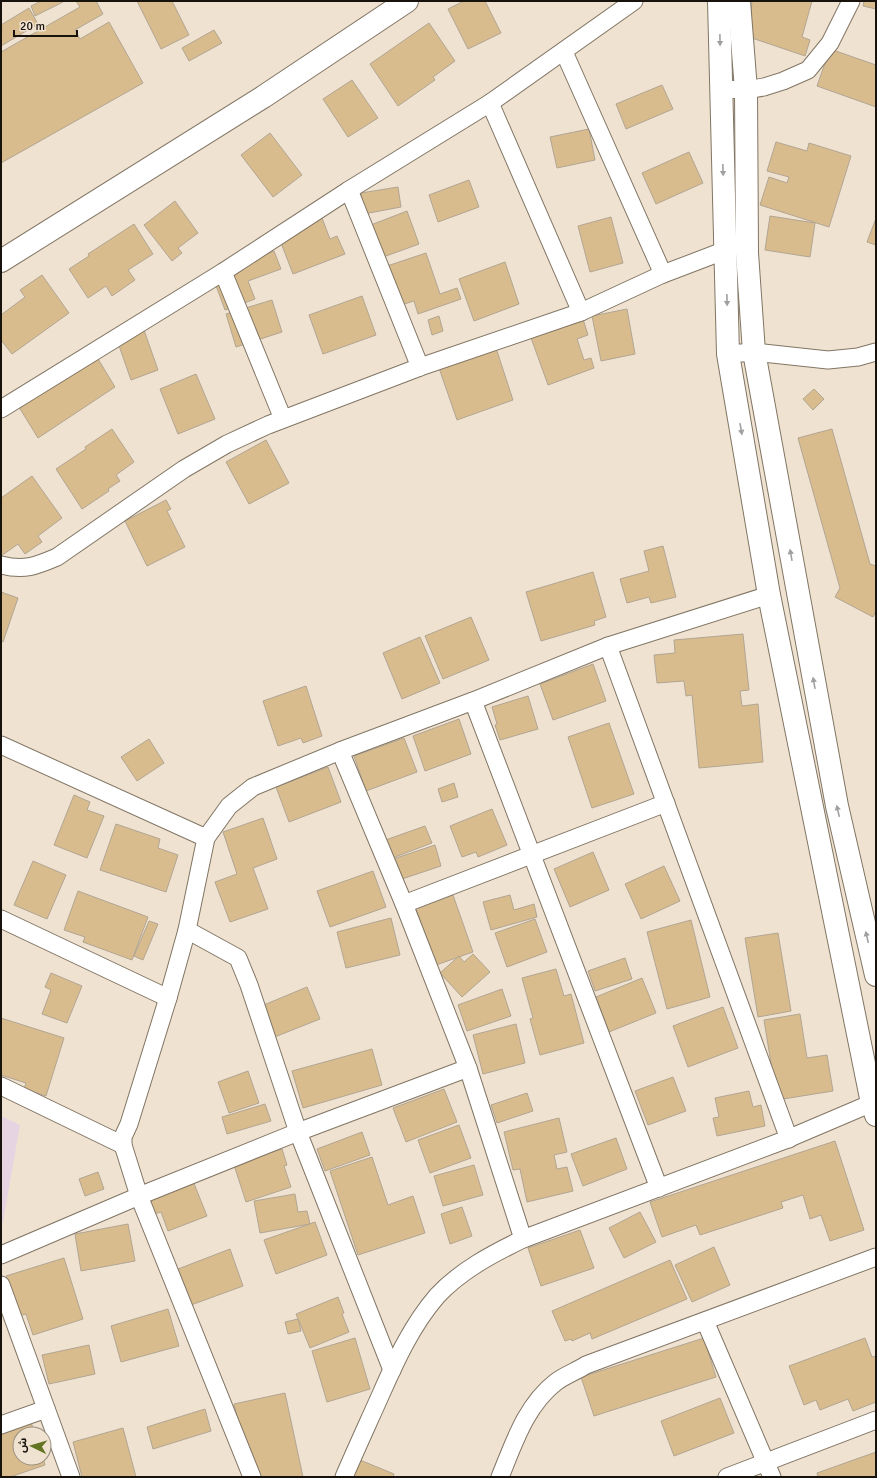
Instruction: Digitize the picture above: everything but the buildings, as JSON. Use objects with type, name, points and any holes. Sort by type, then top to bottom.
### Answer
[{"type":"main road","points":[[1,261],[263,97],[407,1]]},
{"type":"main road","points":[[719,1],[728,354],[769,596],[874,1109]]},
{"type":"main road","points":[[739,1],[746,90],[747,253],[754,352],[837,806],[876,975]]},
{"type":"street","points":[[1,409],[223,272],[349,190],[490,103],[634,1]]},
{"type":"street","points":[[721,89],[746,90],[764,87],[783,81],[808,70],[830,43],[851,1]]},
{"type":"street","points":[[564,52],[663,274]]},
{"type":"street","points":[[490,103],[582,312]]},
{"type":"street","points":[[349,190],[420,367]]},
{"type":"street","points":[[1,565],[14,569],[36,566],[57,557],[184,469],[227,444],[283,419],[420,367],[582,312],[663,274],[726,250]]},
{"type":"street","points":[[223,272],[283,419]]},
{"type":"street","points":[[728,354],[754,352],[828,360],[858,357],[876,352]]},
{"type":"street","points":[[252,1477],[139,1196],[123,1145],[123,1137],[129,1124],[168,998],[186,930],[206,838],[229,806],[253,787],[340,751],[474,701],[608,646],[769,596]]},
{"type":"street","points":[[608,646],[789,1138]]},
{"type":"street","points":[[474,701],[658,1188]]},
{"type":"street","points":[[1,745],[206,838]]},
{"type":"street","points":[[340,751],[404,904],[468,1068],[522,1239]]},
{"type":"street","points":[[404,904],[666,803]]},
{"type":"street","points":[[1,919],[168,998]]},
{"type":"street","points":[[186,930],[238,958],[249,985],[298,1132],[392,1370]]},
{"type":"street","points":[[1,1255],[139,1196],[298,1132],[468,1068]]},
{"type":"street","points":[[1,1086],[123,1145]]},
{"type":"street","points":[[344,1477],[397,1358],[418,1321],[438,1296],[460,1275],[493,1253],[522,1239],[789,1138],[874,1109]]},
{"type":"street","points":[[500,1477],[523,1422],[537,1399],[557,1381],[586,1365],[876,1256]]},
{"type":"street","points":[[1,1285],[71,1477]]},
{"type":"street","points":[[706,1321],[769,1470]]},
{"type":"street","points":[[1,1425],[46,1409]]},
{"type":"street","points":[[727,1477],[769,1470],[876,1420]]},
{"type":"shaded area","points":[[1,1116],[20,1125],[3,1222],[1,1223]]}]
